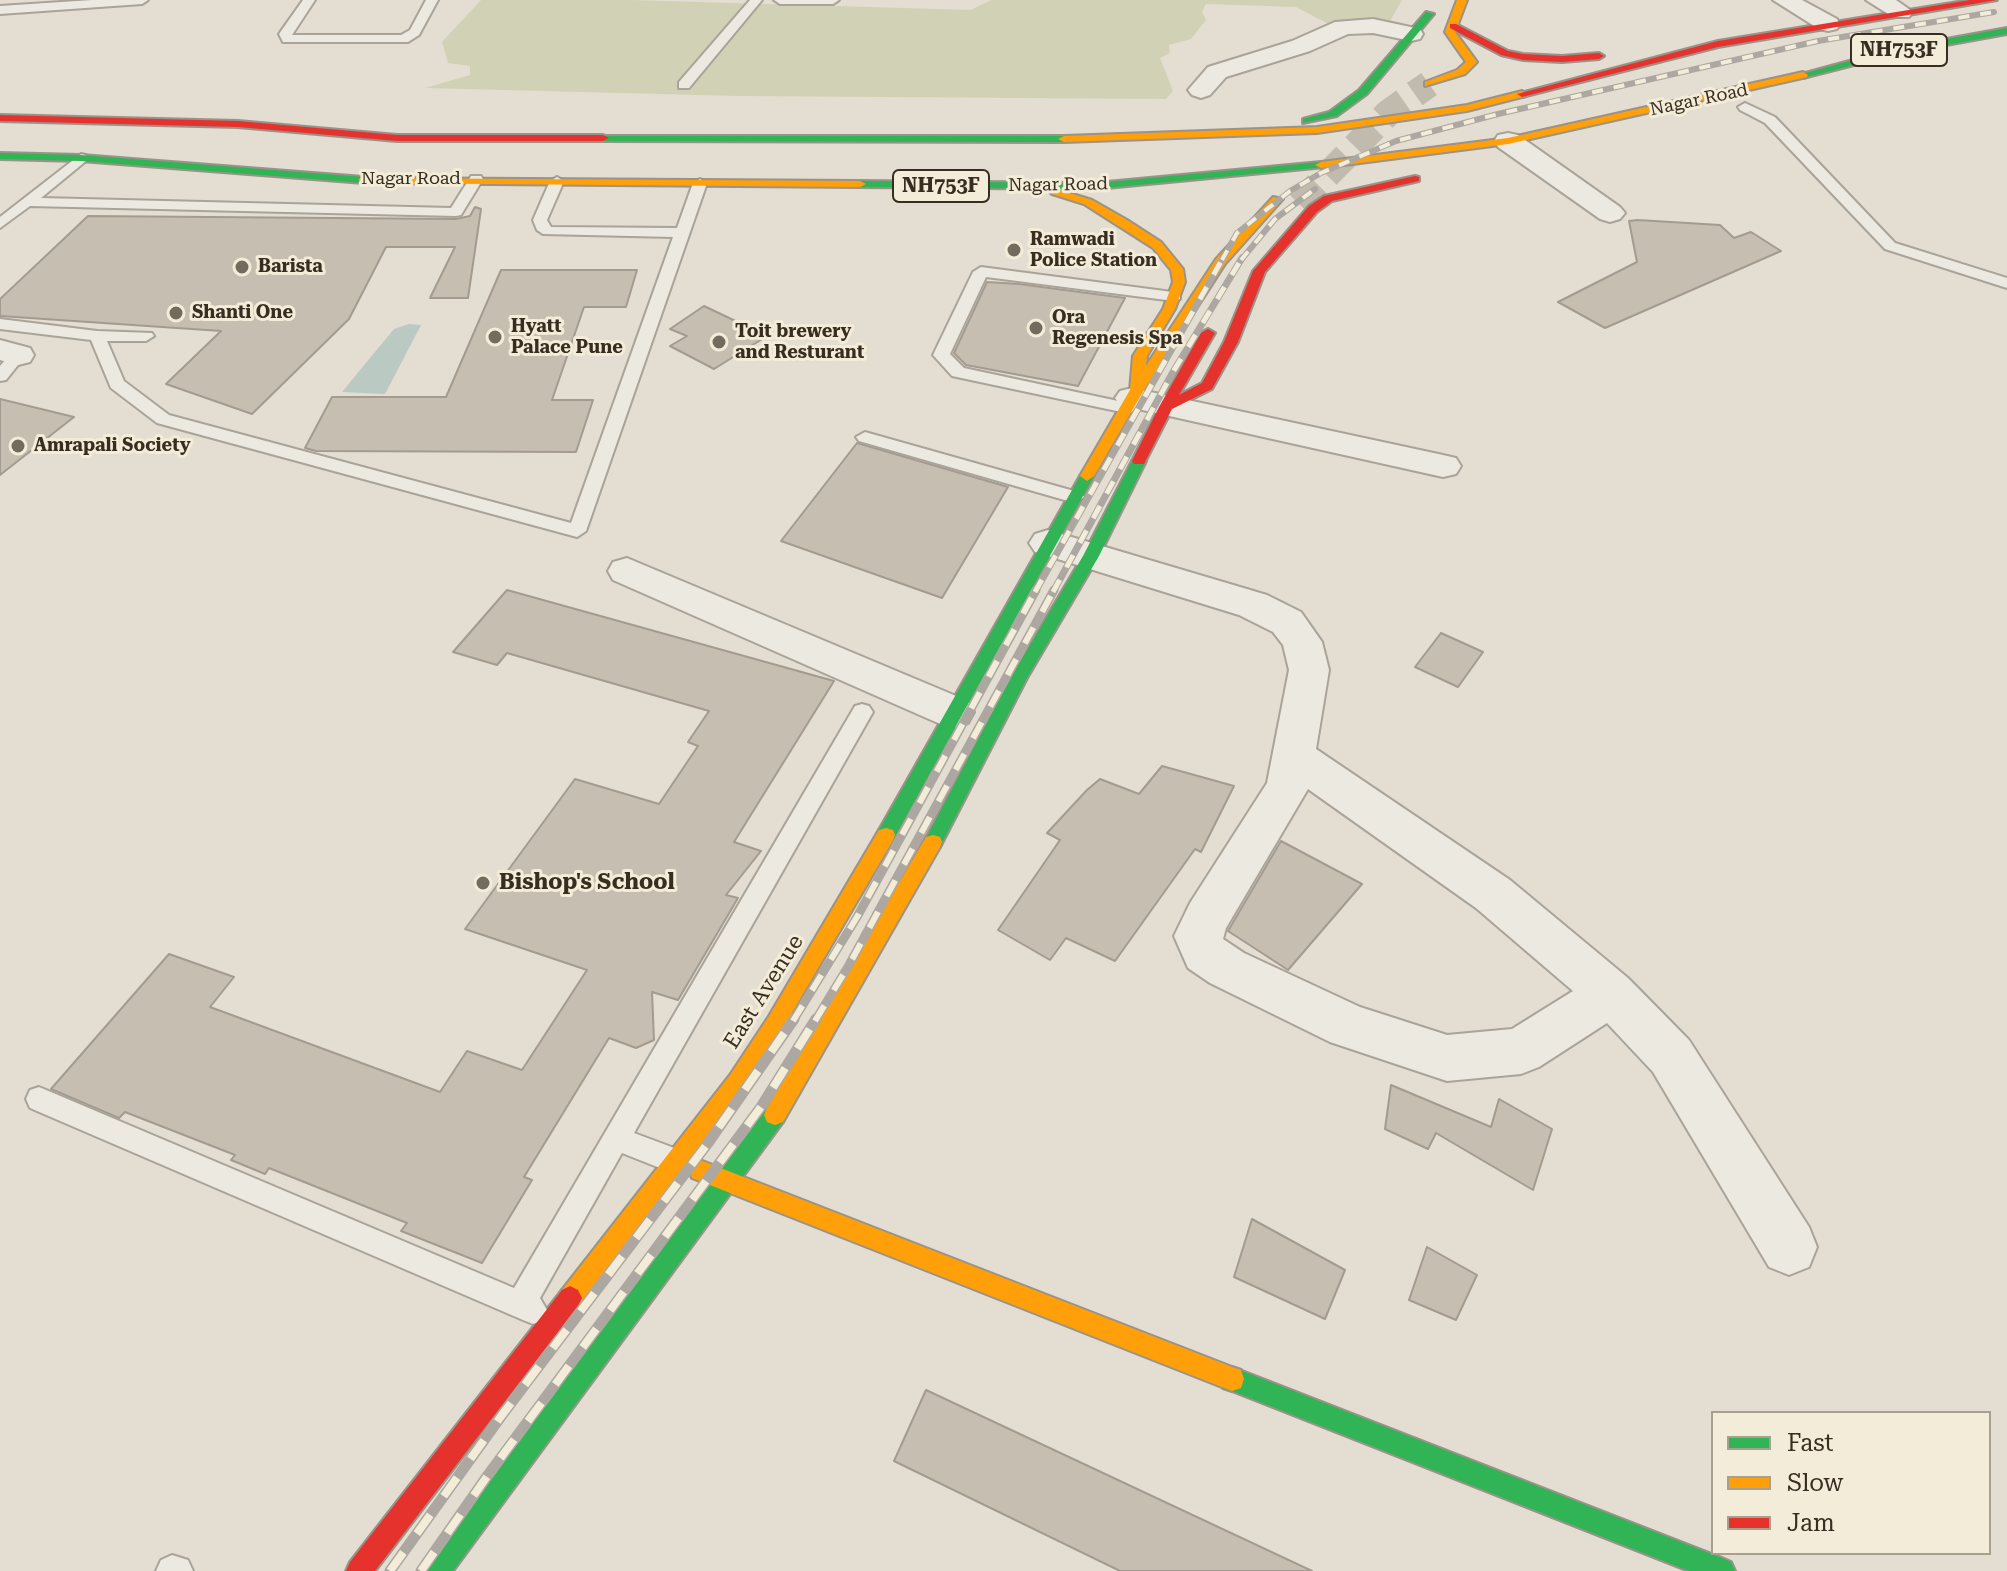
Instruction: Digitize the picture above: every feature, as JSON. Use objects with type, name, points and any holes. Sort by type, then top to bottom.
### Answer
[{"type":"main road","points":[[1429,84],[1461,72],[1472,62],[1450,32],[1462,0]]},
{"type":"main road","name":"Nagar Road","points":[[0,118],[238,124],[397,138],[1098,139],[1360,126],[1467,108],[1738,41],[1901,12],[1992,0]]},
{"type":"main road","points":[[1226,133],[1316,119],[1344,108],[1415,44],[1432,7]]},
{"type":"main road","points":[[1453,26],[1505,53],[1562,59],[1682,42],[1738,41]]},
{"type":"main road","name":"Nagar Road","points":[[0,155],[81,158],[369,180],[1096,186],[1508,153],[1742,102],[1897,51],[2002,35]]},
{"type":"main road","points":[[0,155],[33,138],[38,130],[36,119]]},
{"type":"main road","points":[[57,157],[51,147],[55,138],[96,120]]},
{"type":"main road","points":[[1508,153],[1642,130]]},
{"type":"main road","points":[[1140,401],[1207,386],[1231,342],[1259,271],[1313,209],[1328,198],[1434,174]]},
{"type":"main road","points":[[1025,186],[1088,202],[1157,245],[1177,269],[1179,282],[1174,296],[1140,356],[1140,401]]},
{"type":"main road","points":[[437,1571],[782,1106],[822,1041],[913,880],[1019,677],[1091,556],[1140,401],[1220,262],[1277,199]]},
{"type":"main road","points":[[1236,280],[1242,263],[1299,204]]},
{"type":"main road","points":[[1140,401],[1215,320]]},
{"type":"main road","name":"East Avenue","points":[[359,1571],[737,1082],[869,865],[1075,497],[1140,401]]},
{"type":"main road","points":[[675,1161],[1722,1571]]},
{"type":"street","points":[[1785,0],[1828,24]]},
{"type":"street","points":[[1878,0],[1901,12]]},
{"type":"street","points":[[1201,90],[1217,72],[1301,46],[1344,27],[1373,26],[1415,44]]},
{"type":"street","points":[[1508,153],[1610,213]]},
{"type":"street","points":[[1140,401],[1443,466]]},
{"type":"street","points":[[1048,543],[1253,605],[1287,622],[1302,642],[1309,670],[1288,786],[1198,936],[1205,953],[1227,968],[1348,1026],[1447,1058],[1521,1051],[1611,993]]},
{"type":"street","points":[[627,571],[953,712]]},
{"type":"street","points":[[1295,757],[1493,894],[1611,993],[1671,1056],[1789,1247]]},
{"type":"lane","points":[[0,10],[142,0]]},
{"type":"lane","points":[[309,0],[285,34],[287,39],[404,39],[415,32],[432,0]]},
{"type":"lane","points":[[684,85],[756,0]]},
{"type":"lane","points":[[780,0],[833,0]]},
{"type":"lane","points":[[1742,102],[1770,120],[1870,229],[1890,246],[2007,283]]},
{"type":"lane","points":[[0,224],[81,158]]},
{"type":"lane","points":[[27,202],[456,212],[476,179]]},
{"type":"lane","points":[[557,181],[540,220],[542,227],[548,231],[682,233]]},
{"type":"lane","points":[[97,336],[117,384],[163,419],[577,531],[700,183]]},
{"type":"lane","points":[[1140,401],[958,372],[941,355],[981,272],[1174,296]]},
{"type":"lane","points":[[0,324],[97,336],[146,336]]},
{"type":"lane","points":[[865,437],[1075,497]]},
{"type":"lane","points":[[521,1304],[862,712]]},
{"type":"lane","points":[[39,1099],[553,1319]]},
{"type":"lane","points":[[618,1139],[675,1161]]},
{"type":"green space","points":[[481,0],[632,0],[971,10],[991,0],[1402,0],[1389,23],[1334,27],[1296,7],[1206,4],[1202,12],[1206,20],[1191,39],[1169,45],[1170,53],[1160,58],[1173,91],[1166,99],[738,96],[425,88],[470,75],[470,66],[448,63],[442,42]]},
{"type":"shaded area","points":[[409,324],[421,325],[385,394],[342,392],[394,329]]},
{"type":"building","name":"Shanti One","points":[[475,207],[481,209],[468,298],[430,298],[455,247],[386,247],[349,319],[252,414],[166,384],[221,331],[0,316],[0,299],[88,216],[456,219],[470,216]]},
{"type":"building","points":[[1629,221],[1720,225],[1734,238],[1751,232],[1781,251],[1605,328],[1558,302],[1637,262]]},
{"type":"building","points":[[501,270],[637,270],[626,307],[584,307],[552,400],[593,400],[576,452],[316,451],[305,448],[332,397],[446,397]]},
{"type":"building","name":"Ora Regenesis Spa","points":[[987,282],[1125,298],[1078,386],[966,365],[954,353]]},
{"type":"building","points":[[704,306],[767,336],[714,369],[670,346],[687,336],[670,329]]},
{"type":"building","name":"Amrapali Society","points":[[0,399],[74,417],[0,475]]},
{"type":"building","points":[[857,443],[1008,487],[942,598],[781,541]]},
{"type":"building","points":[[507,590],[834,681],[734,842],[761,851],[726,895],[738,898],[678,1000],[652,992],[654,1040],[636,1048],[609,1038],[524,1177],[532,1180],[482,1263],[401,1231],[407,1223],[269,1168],[265,1174],[231,1160],[235,1155],[125,1112],[119,1118],[51,1089],[169,954],[234,977],[210,1007],[440,1092],[467,1051],[522,1070],[587,970],[465,929],[575,779],[659,804],[698,746],[688,742],[709,711],[507,653],[497,665],[453,652]]},
{"type":"building","points":[[1441,633],[1483,652],[1458,687],[1415,667]]},
{"type":"building","points":[[1162,766],[1234,786],[1201,852],[1195,849],[1115,961],[1066,938],[1050,960],[998,930],[1060,840],[1047,833],[1087,790],[1100,779],[1139,794]]},
{"type":"building","points":[[1281,841],[1362,884],[1288,970],[1228,931]]},
{"type":"building","points":[[1391,1085],[1491,1127],[1499,1099],[1552,1129],[1533,1190],[1436,1133],[1428,1149],[1385,1129]]},
{"type":"building","points":[[1252,1219],[1345,1270],[1325,1319],[1234,1277]]},
{"type":"building","points":[[1427,1247],[1477,1275],[1456,1320],[1409,1300]]},
{"type":"building","points":[[926,1390],[1312,1571],[1120,1571],[894,1461]]},
{"type":"tunnel","points":[[1299,204],[1388,113],[1429,84]]},
{"type":"railway","points":[[1222,260],[1237,233],[1290,191],[1321,173],[1396,141],[1498,114],[1818,41],[1994,12]]},
{"type":"railway","points":[[1241,260],[1275,219],[1315,189]]},
{"type":"railway","points":[[1035,592],[1223,258]]},
{"type":"railway","points":[[1053,592],[1173,372],[1242,258]]},
{"type":"railway","points":[[793,1021],[857,917],[1036,590]]},
{"type":"railway","points":[[815,1021],[849,965],[1054,590]]},
{"type":"railway","points":[[390,1571],[502,1415],[708,1143],[794,1019]]},
{"type":"railway","points":[[421,1571],[488,1475],[761,1107],[816,1019]]},
{"type":"traffic: fast","points":[[1307,121],[1333,114],[1363,92],[1429,14]]},
{"type":"traffic: fast","points":[[1803,75],[1897,51],[2007,31]]},
{"type":"traffic: fast","points":[[603,138],[1064,139]]},
{"type":"traffic: fast","points":[[0,156],[81,158],[364,180]]},
{"type":"traffic: fast","points":[[860,184],[1096,186],[1321,165]]},
{"type":"traffic: fast","points":[[933,842],[1019,677],[1091,556],[1139,461]]},
{"type":"traffic: fast","points":[[886,835],[1087,476]]},
{"type":"traffic: fast","points":[[437,1571],[775,1115]]},
{"type":"traffic: fast","points":[[1232,1379],[1722,1571]]},
{"type":"traffic: slow","points":[[1429,84],[1461,72],[1472,62],[1450,32],[1462,0]]},
{"type":"traffic: slow","points":[[1321,165],[1508,141],[1803,75]]},
{"type":"traffic: slow","points":[[1064,139],[1317,130],[1467,108],[1522,94]]},
{"type":"traffic: slow","points":[[364,180],[860,184]]},
{"type":"traffic: slow","points":[[1056,192],[1088,202],[1123,223],[1157,245],[1177,269],[1179,282],[1169,309],[1140,356],[1137,390]]},
{"type":"traffic: slow","points":[[1087,476],[1137,390],[1220,262],[1277,199]]},
{"type":"traffic: slow","points":[[570,1298],[737,1082],[776,1022],[886,835]]},
{"type":"traffic: slow","points":[[775,1115],[933,842]]},
{"type":"traffic: slow","points":[[700,1171],[1232,1379]]},
{"type":"traffic: jam","points":[[1522,94],[1718,44],[1901,12],[1992,0]]},
{"type":"traffic: jam","points":[[1453,26],[1505,53],[1523,57],[1562,59],[1599,56]]},
{"type":"traffic: jam","points":[[0,118],[238,124],[397,138],[603,138]]},
{"type":"traffic: jam","points":[[1166,407],[1207,386],[1231,342],[1259,271],[1313,209],[1328,198],[1415,179]]},
{"type":"traffic: jam","points":[[1139,461],[1182,376],[1208,333]]},
{"type":"traffic: jam","points":[[359,1571],[570,1298]]},
{"type":"place","name":"Ramwadi Police Station","points":[[1014,250]]},
{"type":"place","name":"Barista","points":[[242,267]]},
{"type":"place","name":"Shanti One","points":[[176,313]]},
{"type":"place","name":"Ora Regenesis Spa","points":[[1036,328]]},
{"type":"place","name":"Hyatt Palace Pune","points":[[495,337]]},
{"type":"place","name":"Toit brewery and Resturant","points":[[719,342]]},
{"type":"place","name":"Amrapali Society","points":[[18,446]]},
{"type":"place","name":"Bishop's School","points":[[483,883]]}]
